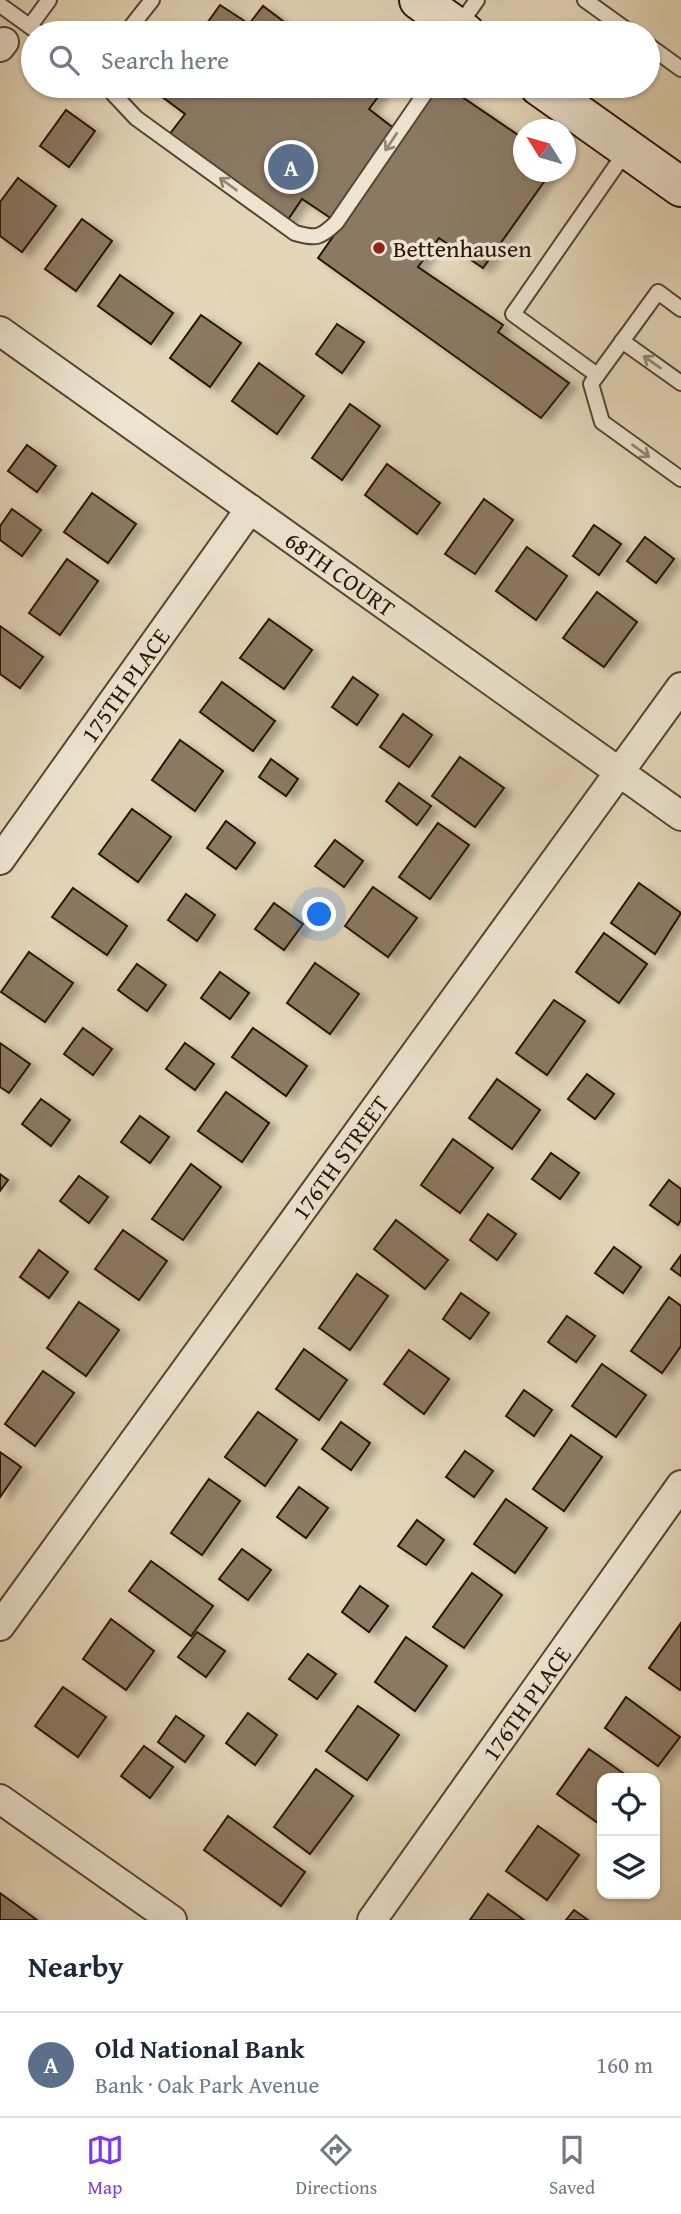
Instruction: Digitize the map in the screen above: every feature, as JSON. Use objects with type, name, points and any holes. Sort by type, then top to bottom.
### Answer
[{"type":"street","points":[[419,0],[467,20]]},
{"type":"street","points":[[556,98],[681,187]]},
{"type":"street","name":"68TH COURT","points":[[0,331],[681,816]]},
{"type":"street","name":"175TH PLACE","points":[[0,860],[250,509]]},
{"type":"street","name":"176TH STREET","points":[[0,1626],[681,687]]},
{"type":"street","name":"176TH PLACE","points":[[372,1920],[681,1486]]},
{"type":"street","points":[[0,1799],[172,1920]]},
{"type":"lane","points":[[38,21],[49,0]]},
{"type":"lane","points":[[135,21],[152,0]]},
{"type":"lane","points":[[584,0],[614,21]]},
{"type":"lane","points":[[0,5],[22,21]]},
{"type":"lane","points":[[660,54],[681,69]]},
{"type":"lane","points":[[117,98],[136,118],[295,233],[313,238],[325,233],[336,223],[422,98]]},
{"type":"lane","points":[[597,375],[513,314],[628,149]]},
{"type":"lane","points":[[681,309],[658,292],[591,384],[602,422],[681,479]]},
{"type":"lane","points":[[622,341],[681,383]]},
{"type":"building","points":[[220,5],[244,21],[209,21]]},
{"type":"building","points":[[263,6],[283,21],[251,21]]},
{"type":"building","points":[[164,98],[377,98],[369,109],[396,130],[332,219],[302,199],[287,221],[169,135],[185,114]]},
{"type":"building","name":"Bettenhausen","points":[[431,98],[464,98],[513,132],[513,182],[544,182],[483,268],[439,238],[418,267],[503,325],[498,332],[569,383],[541,418],[318,258]]},
{"type":"building","points":[[66,110],[95,131],[69,167],[40,146]]},
{"type":"building","points":[[18,178],[56,206],[22,252],[0,236],[0,202]]},
{"type":"building","points":[[82,219],[112,241],[76,291],[45,269]]},
{"type":"building","points":[[120,275],[173,313],[151,344],[98,306]]},
{"type":"building","points":[[201,315],[241,343],[210,387],[170,358]]},
{"type":"building","points":[[337,324],[364,342],[342,373],[316,354]]},
{"type":"building","points":[[259,363],[304,396],[277,434],[232,401]]},
{"type":"building","points":[[350,404],[380,426],[342,480],[312,458]]},
{"type":"building","points":[[27,445],[56,466],[37,492],[8,471]]},
{"type":"building","points":[[387,464],[440,503],[417,534],[365,495]]},
{"type":"building","points":[[92,493],[136,524],[108,563],[64,532]]},
{"type":"building","points":[[484,499],[513,520],[475,574],[445,554]]},
{"type":"building","points":[[12,509],[41,530],[22,556],[0,540],[0,526]]},
{"type":"building","points":[[594,525],[621,544],[599,575],[573,556]]},
{"type":"building","points":[[645,537],[674,559],[656,583],[627,561]]},
{"type":"building","points":[[527,547],[567,576],[536,620],[496,591]]},
{"type":"building","points":[[67,559],[98,581],[60,635],[29,613]]},
{"type":"building","points":[[597,592],[637,622],[604,667],[563,638]]},
{"type":"building","points":[[269,619],[312,650],[284,689],[240,658]]},
{"type":"building","points":[[0,626],[43,657],[20,688],[0,674]]},
{"type":"building","points":[[353,677],[378,695],[357,725],[332,707]]},
{"type":"building","points":[[222,682],[275,721],[253,751],[200,712]]},
{"type":"building","points":[[403,714],[432,735],[409,767],[380,747]]},
{"type":"building","points":[[180,740],[223,771],[195,811],[152,780]]},
{"type":"building","points":[[460,757],[504,788],[475,827],[432,796]]},
{"type":"building","points":[[271,759],[298,779],[286,796],[259,777]]},
{"type":"building","points":[[399,783],[431,806],[417,825],[386,801]]},
{"type":"building","points":[[132,809],[171,837],[138,882],[99,854]]},
{"type":"building","points":[[226,821],[255,843],[236,869],[207,848]]},
{"type":"building","points":[[438,823],[469,845],[430,899],[399,877]]},
{"type":"building","points":[[335,840],[363,861],[344,887],[315,866]]},
{"type":"building","points":[[639,883],[681,913],[655,954],[611,923]]},
{"type":"building","points":[[373,887],[417,918],[388,957],[345,926]]},
{"type":"building","points":[[73,888],[127,926],[107,955],[52,917]]},
{"type":"building","points":[[186,894],[215,915],[197,941],[168,920]]},
{"type":"building","points":[[274,903],[303,924],[284,950],[255,929]]},
{"type":"building","points":[[604,933],[647,964],[619,1003],[576,972]]},
{"type":"building","points":[[29,952],[73,983],[45,1022],[1,992]]},
{"type":"building","points":[[315,963],[359,994],[330,1034],[287,1003]]},
{"type":"building","points":[[137,964],[166,985],[147,1011],[118,990]]},
{"type":"building","points":[[220,972],[249,993],[230,1019],[201,998]]},
{"type":"building","points":[[554,1000],[585,1021],[547,1075],[516,1053]]},
{"type":"building","points":[[83,1028],[112,1049],[93,1075],[64,1054]]},
{"type":"building","points":[[253,1028],[307,1066],[286,1096],[232,1057]]},
{"type":"building","points":[[0,1043],[30,1064],[9,1093],[0,1087]]},
{"type":"building","points":[[185,1043],[214,1064],[195,1090],[166,1069]]},
{"type":"building","points":[[587,1074],[614,1094],[595,1119],[568,1099]]},
{"type":"building","points":[[497,1079],[540,1110],[512,1149],[469,1118]]},
{"type":"building","points":[[226,1092],[269,1123],[242,1162],[198,1131]]},
{"type":"building","points":[[41,1099],[70,1120],[51,1146],[22,1124]]},
{"type":"building","points":[[140,1116],[169,1137],[150,1163],[121,1142]]},
{"type":"building","points":[[453,1139],[493,1168],[460,1213],[421,1185]]},
{"type":"building","points":[[551,1153],[579,1173],[560,1199],[532,1179]]},
{"type":"building","points":[[191,1164],[221,1187],[183,1240],[152,1219]]},
{"type":"building","points":[[0,1174],[8,1180],[0,1191]]},
{"type":"building","points":[[79,1176],[108,1197],[89,1223],[60,1201]]},
{"type":"building","points":[[669,1180],[681,1189],[681,1220],[678,1225],[650,1205]]},
{"type":"building","points":[[488,1214],[516,1234],[497,1260],[470,1240]]},
{"type":"building","points":[[396,1220],[448,1260],[425,1289],[374,1249]]},
{"type":"building","points":[[123,1230],[167,1261],[139,1300],[95,1269]]},
{"type":"building","points":[[614,1247],[641,1267],[623,1293],[595,1273]]},
{"type":"building","points":[[39,1250],[68,1272],[49,1298],[20,1277]]},
{"type":"building","points":[[681,1255],[681,1276],[671,1269]]},
{"type":"building","points":[[357,1274],[388,1296],[350,1350],[319,1328]]},
{"type":"building","points":[[461,1293],[489,1313],[470,1339],[443,1319]]},
{"type":"building","points":[[669,1297],[681,1306],[681,1346],[662,1373],[631,1351]]},
{"type":"building","points":[[79,1302],[119,1330],[86,1376],[47,1348]]},
{"type":"building","points":[[567,1316],[595,1336],[576,1362],[548,1342]]},
{"type":"building","points":[[304,1349],[347,1380],[319,1420],[276,1389]]},
{"type":"building","points":[[409,1350],[449,1379],[424,1414],[384,1384]]},
{"type":"building","points":[[602,1364],[646,1395],[616,1437],[572,1406]]},
{"type":"building","points":[[43,1371],[74,1393],[35,1446],[5,1424]]},
{"type":"building","points":[[524,1390],[552,1410],[534,1436],[506,1416]]},
{"type":"building","points":[[258,1412],[297,1440],[265,1486],[225,1457]]},
{"type":"building","points":[[341,1422],[370,1443],[351,1470],[322,1449]]},
{"type":"building","points":[[571,1435],[602,1457],[564,1511],[533,1489]]},
{"type":"building","points":[[465,1451],[493,1471],[474,1497],[446,1477]]},
{"type":"building","points":[[0,1452],[21,1467],[0,1497]]},
{"type":"building","points":[[209,1479],[240,1501],[202,1555],[171,1533]]},
{"type":"building","points":[[299,1487],[328,1508],[306,1538],[277,1517]]},
{"type":"building","points":[[506,1499],[547,1528],[515,1573],[474,1544]]},
{"type":"building","points":[[417,1520],[444,1540],[426,1565],[398,1546]]},
{"type":"building","points":[[242,1549],[271,1570],[248,1600],[219,1579]]},
{"type":"building","points":[[151,1561],[213,1606],[191,1636],[129,1591]]},
{"type":"building","points":[[472,1573],[502,1595],[464,1648],[433,1627]]},
{"type":"building","points":[[360,1586],[388,1606],[369,1632],[342,1612]]},
{"type":"building","points":[[111,1619],[154,1651],[126,1690],[83,1659]]},
{"type":"building","points":[[681,1623],[681,1689],[680,1690],[649,1668]]},
{"type":"building","points":[[197,1632],[225,1651],[206,1677],[178,1657]]},
{"type":"building","points":[[406,1637],[447,1666],[415,1711],[375,1682]]},
{"type":"building","points":[[308,1654],[336,1674],[317,1699],[289,1679]]},
{"type":"building","points":[[63,1687],[106,1717],[78,1757],[35,1726]]},
{"type":"building","points":[[626,1697],[680,1737],[658,1766],[605,1728]]},
{"type":"building","points":[[358,1706],[399,1735],[367,1780],[326,1751]]},
{"type":"building","points":[[248,1713],[277,1735],[255,1765],[226,1743]]},
{"type":"building","points":[[176,1716],[204,1736],[185,1762],[158,1742]]},
{"type":"building","points":[[144,1746],[173,1767],[150,1798],[121,1776]]},
{"type":"building","points":[[589,1749],[623,1773],[597,1773],[597,1822],[557,1794]]},
{"type":"building","points":[[316,1769],[353,1796],[310,1854],[274,1827]]},
{"type":"building","points":[[228,1816],[305,1872],[281,1906],[204,1850]]},
{"type":"building","points":[[538,1826],[579,1855],[547,1900],[506,1871]]},
{"type":"building","points":[[0,1893],[37,1920],[0,1920]]},
{"type":"building","points":[[488,1894],[524,1920],[470,1920]]},
{"type":"building","points":[[574,1910],[588,1920],[566,1920]]},
{"type":"place","name":"Old National Bank","points":[[291,167]]},
{"type":"place","name":"Bettenhausen","points":[[379,248]]}]
